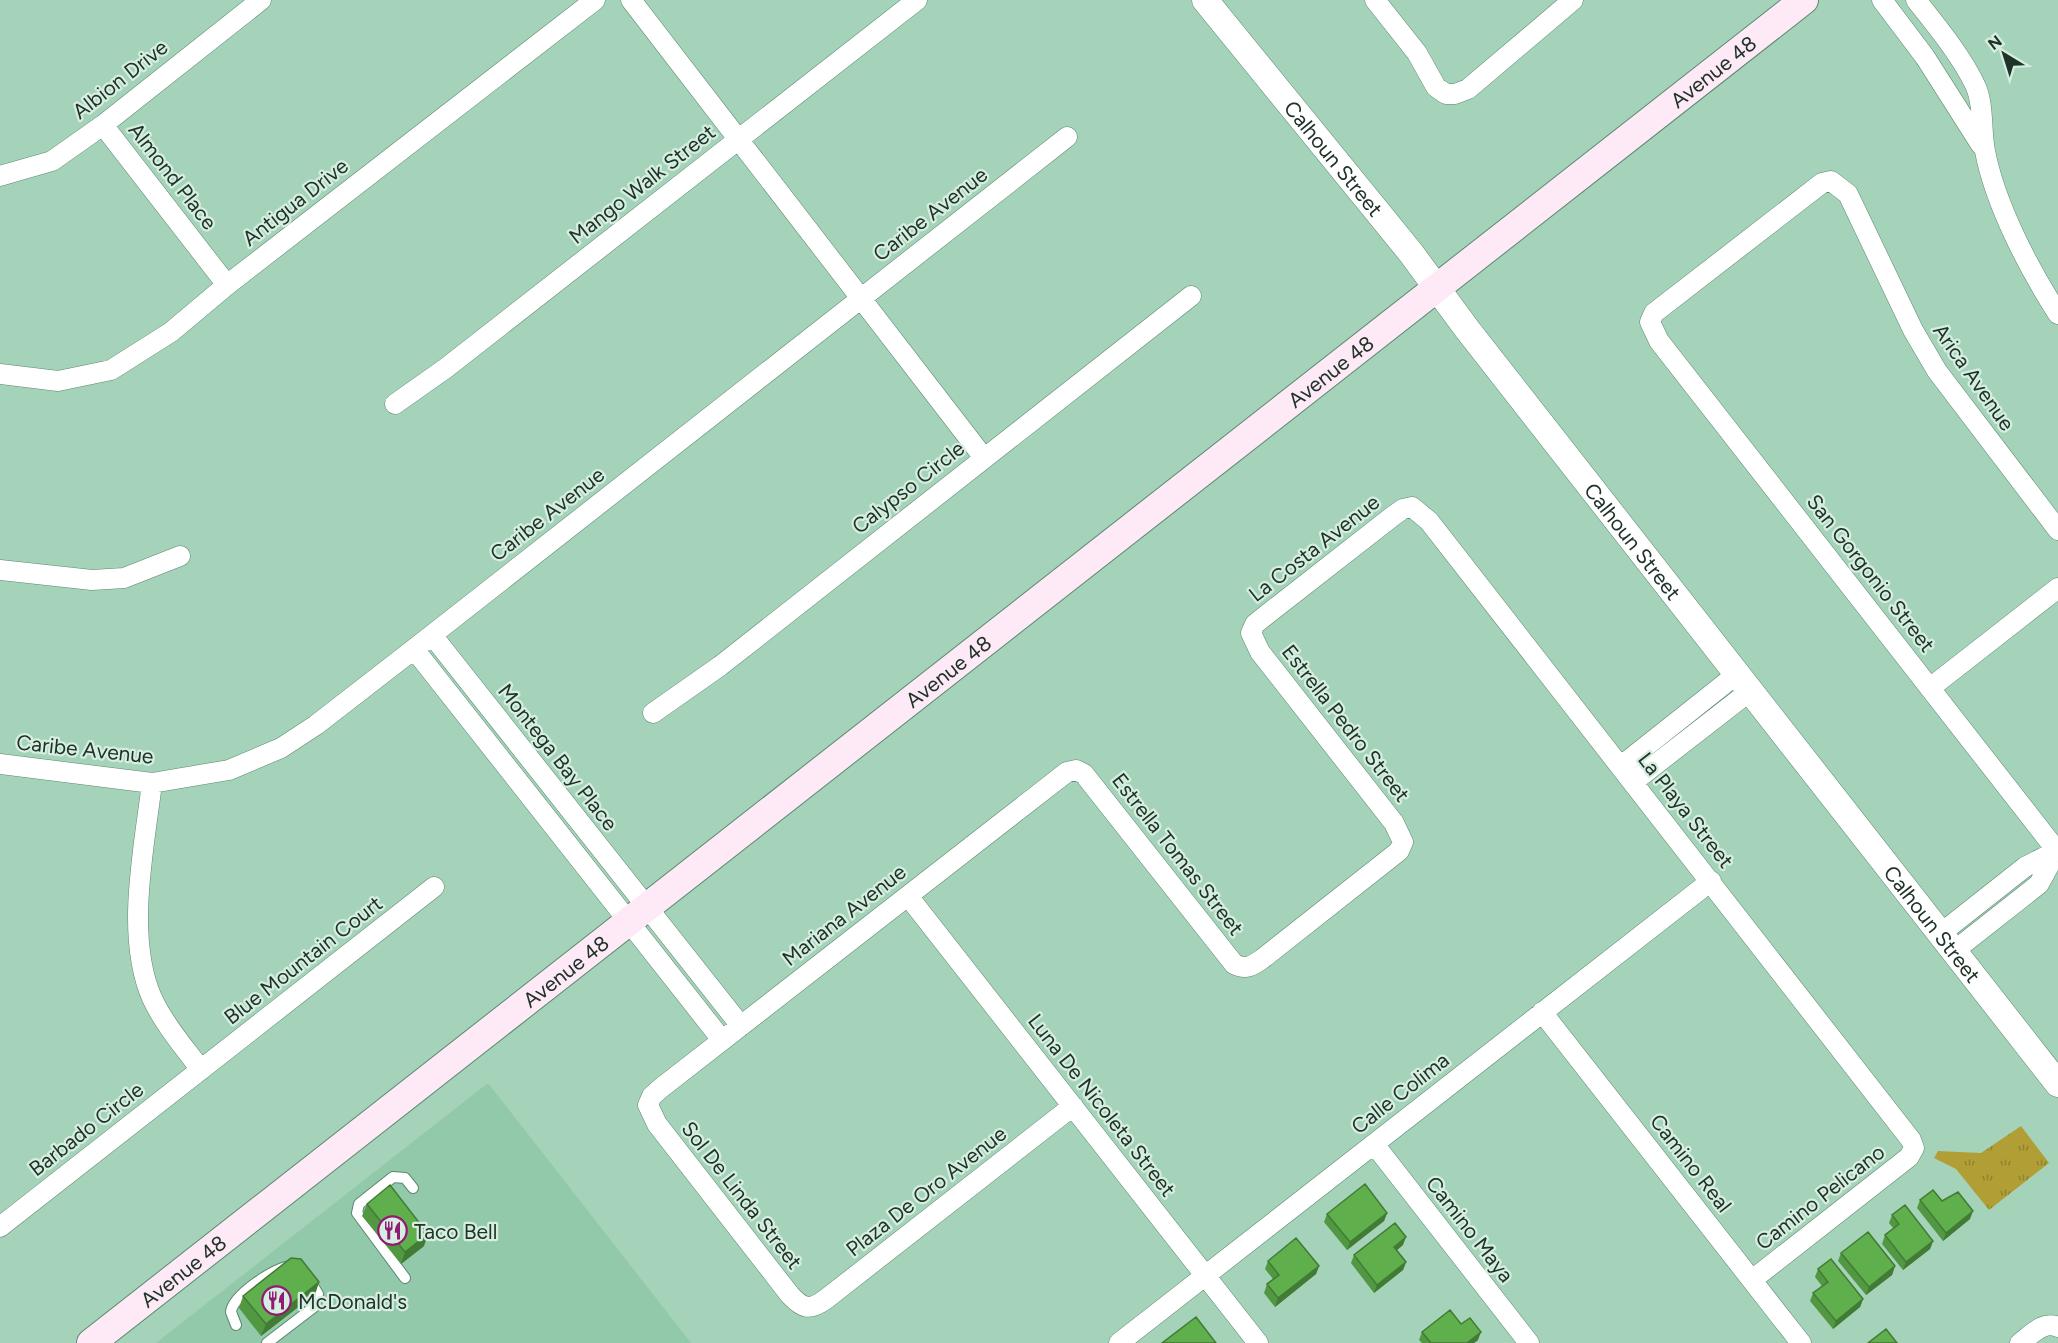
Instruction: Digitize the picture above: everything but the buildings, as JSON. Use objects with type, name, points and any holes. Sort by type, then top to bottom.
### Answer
[{"type":"main road","name":"Avenue 48","points":[[91,1343],[1804,0]]},
{"type":"street","name":"Albion Drive","points":[[0,176],[52,161],[103,125],[261,0]]},
{"type":"street","name":"Antigua Drive","points":[[0,374],[58,381],[111,370],[171,332],[594,0]]},
{"type":"street","points":[[631,0],[984,458]]},
{"type":"street","name":"Mango Walk Street","points":[[395,404],[446,368],[917,0]]},
{"type":"street","name":"Calhoun Street","points":[[1206,0],[1437,288],[2058,1084]]},
{"type":"street","points":[[1375,0],[1417,53],[1436,87],[1446,94],[1455,94],[1468,89],[1573,0]]},
{"type":"street","points":[[1882,0],[1925,57],[1985,153]]},
{"type":"street","points":[[1916,0],[1946,40],[1976,88],[1985,153],[2015,237],[2058,314]]},
{"type":"street","name":"Almond Place","points":[[103,125],[228,285]]},
{"type":"street","name":"Caribe Avenue","points":[[0,764],[152,783],[229,770],[281,748],[316,725],[414,649],[1067,137]]},
{"type":"street","name":"San Gorgonio Street","points":[[1831,181],[1812,190],[1654,313],[1650,322],[1659,341],[2058,850]]},
{"type":"street","name":"Arica Avenue","points":[[1831,181],[1848,194],[1912,330],[1937,371],[2058,530]]},
{"type":"street","name":"Calypso Circle","points":[[652,713],[720,666],[1191,296]]},
{"type":"street","name":"La Costa Avenue","points":[[1251,633],[1255,624],[1375,530],[1403,509],[1413,507]]},
{"type":"street","name":"La Playa Street","points":[[1413,507],[1429,520],[1634,782],[1905,1129],[1914,1148]]},
{"type":"street","points":[[0,570],[92,580],[124,578],[180,556]]},
{"type":"street","points":[[1930,688],[2058,588]]},
{"type":"street","name":"Estrella Pedro Street","points":[[1242,968],[1252,966],[1262,959],[1394,855],[1403,842],[1394,823],[1260,652],[1251,633]]},
{"type":"street","name":"Montega Bay Place","points":[[432,634],[638,914]]},
{"type":"street","points":[[414,649],[638,914],[741,1026]]},
{"type":"street","points":[[1621,766],[1744,683]]},
{"type":"street","points":[[1634,782],[1744,683]]},
{"type":"street","name":"Mariana Avenue","points":[[648,1105],[652,1096],[661,1088],[722,1040],[1057,779],[1067,772],[1076,770]]},
{"type":"street","name":"Estrella Tomas Street","points":[[1076,770],[1084,774],[1234,964],[1242,968]]},
{"type":"street","points":[[152,783],[138,916],[141,963],[152,998],[172,1032],[201,1070]]},
{"type":"street","points":[[1947,942],[2025,867],[2058,850]]},
{"type":"street","name":"Calle Colima","points":[[1119,1343],[1710,881]]},
{"type":"street","name":"Blue Mountain Court","points":[[201,1070],[434,887]]},
{"type":"street","name":"Luna De Nicoleta Street","points":[[908,896],[1258,1343]]},
{"type":"street","points":[[638,914],[722,1040]]},
{"type":"street","name":"Camino Real","points":[[1542,1012],[1801,1343]]},
{"type":"street","name":"Barbado Circle","points":[[0,1227],[201,1070]]},
{"type":"street","name":"Sol De Linda Street","points":[[648,1105],[657,1124],[790,1295],[799,1305],[807,1308]]},
{"type":"street","name":"Plaza De Oro Avenue","points":[[807,1308],[816,1306],[826,1299],[1073,1106]]},
{"type":"street","name":"Camino Maya","points":[[1374,1144],[1529,1343]]},
{"type":"street","name":"Camino Pelicano","points":[[1752,1280],[1900,1165],[1909,1157],[1914,1148]]},
{"type":"street","points":[[2020,1343],[2043,1326],[2055,1326]]},
{"type":"lane","points":[[405,1278],[357,1213],[359,1204],[393,1177],[405,1178],[413,1188]]},
{"type":"lane","points":[[236,1325],[231,1312],[235,1301],[278,1267],[299,1268],[317,1291],[316,1304],[267,1343]]},
{"type":"shaded area","points":[[488,1083],[691,1343],[156,1343]]},
{"type":"green space","points":[[2021,1126],[2049,1163],[1989,1210],[1956,1169],[1934,1158],[1938,1151],[1981,1153]]},
{"type":"place","name":"Taco Bell","points":[[393,1231]]},
{"type":"place","name":"McDonald's","points":[[277,1301]]}]
